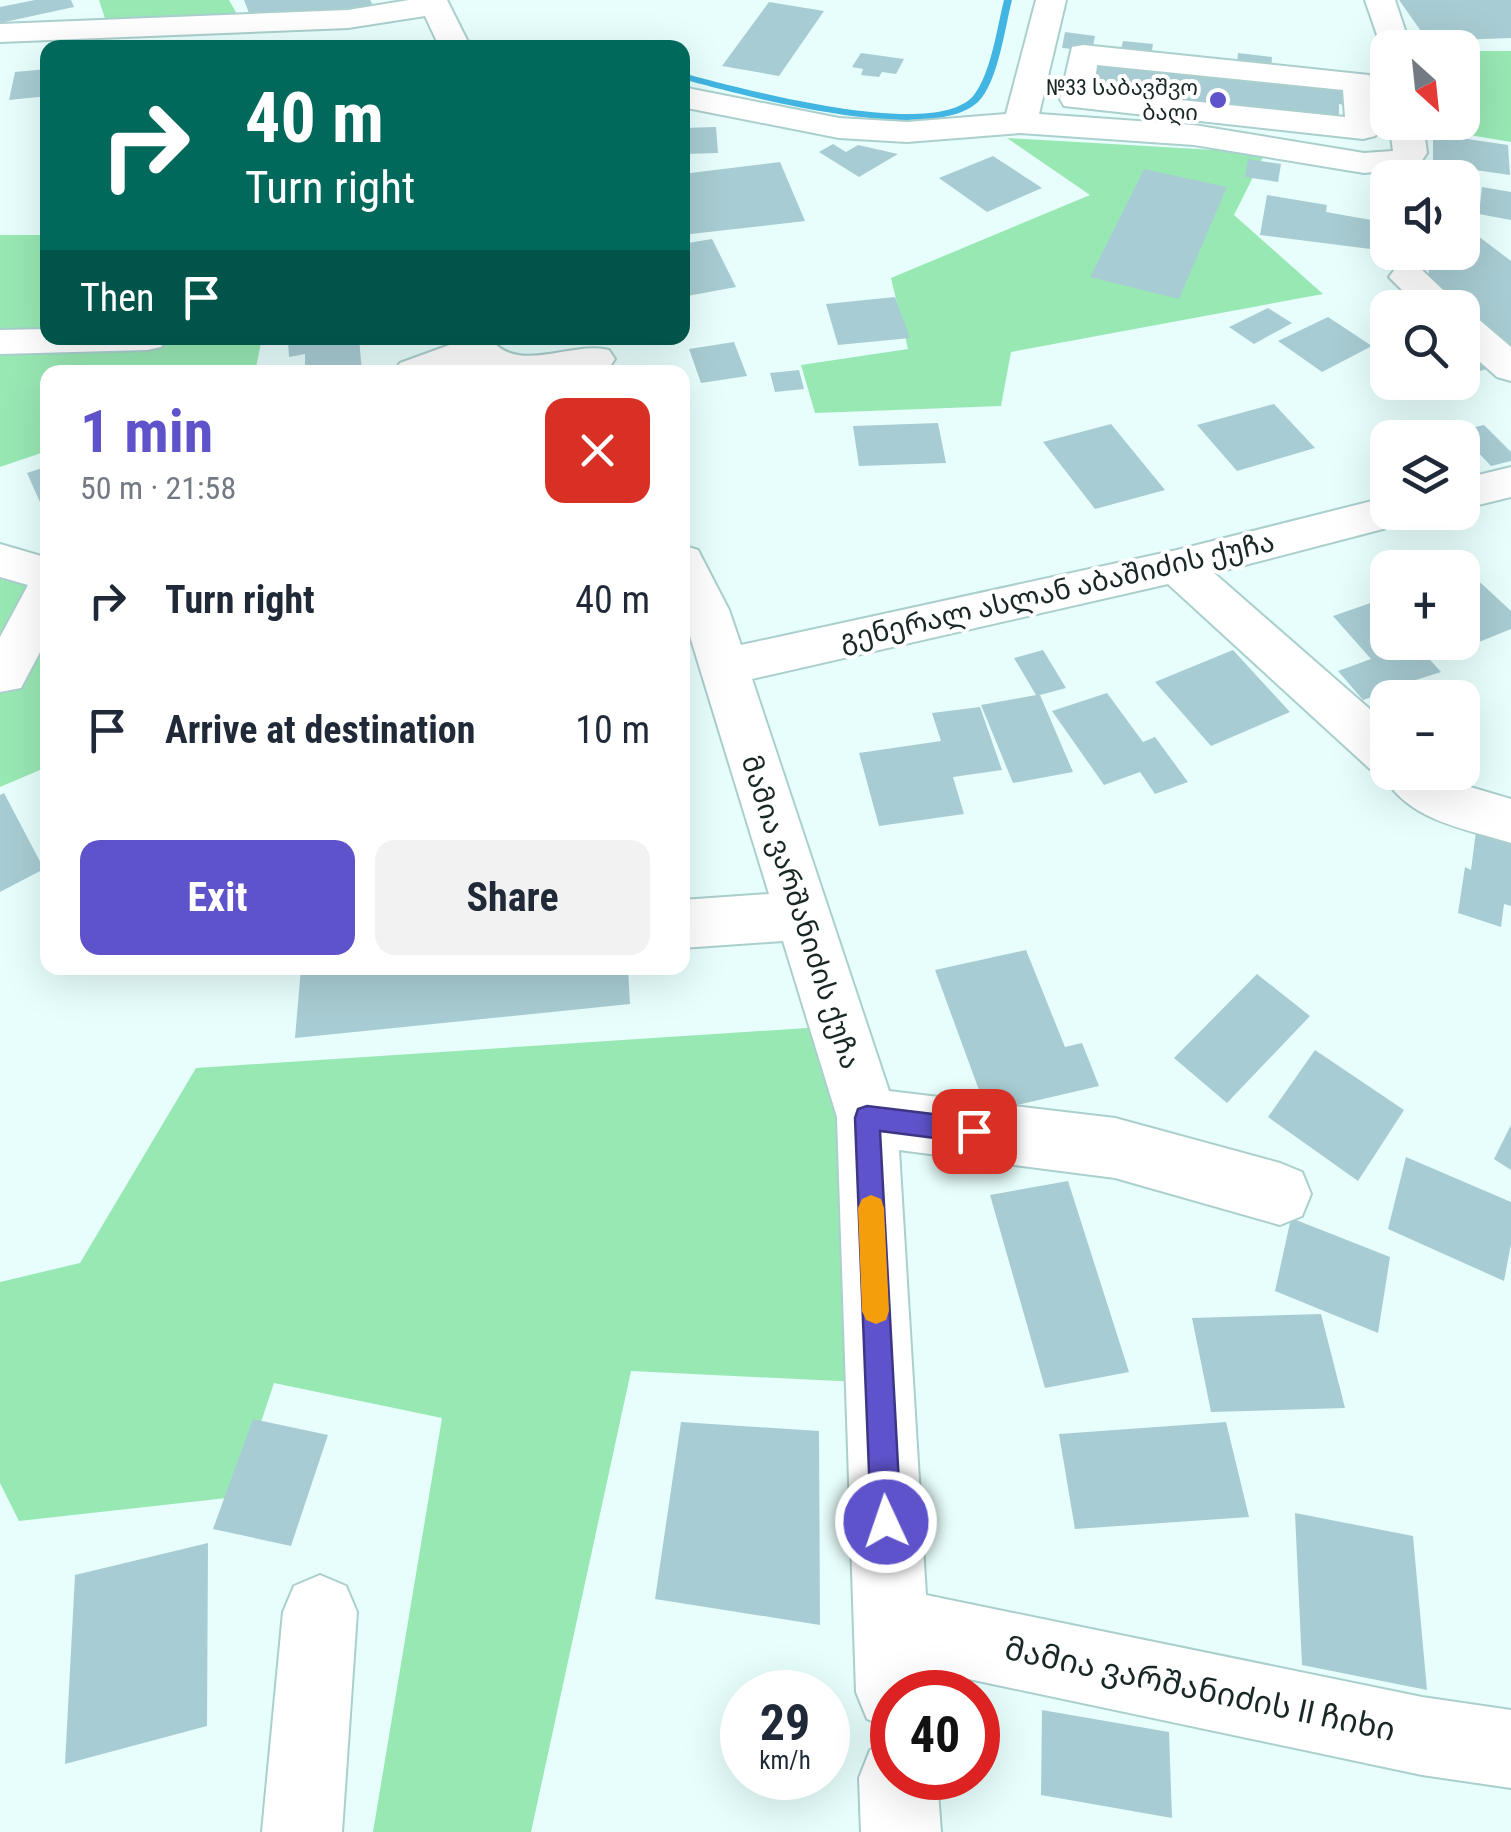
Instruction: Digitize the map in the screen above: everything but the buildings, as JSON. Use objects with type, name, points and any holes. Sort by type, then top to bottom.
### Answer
[{"type":"street","points":[[1020,123],[1050,0]]},
{"type":"street","points":[[1380,0],[1390,30]]},
{"type":"street","points":[[114,40],[348,20],[433,2],[452,40]]},
{"type":"street","points":[[0,33],[40,42]]},
{"type":"street","points":[[0,62],[40,50]]},
{"type":"street","points":[[1083,54],[1358,82],[1374,105],[1363,129],[1076,99],[1083,54]]},
{"type":"street","points":[[690,99],[839,128],[906,132],[1020,123],[1194,135],[1364,163],[1406,161],[1410,153],[1408,140]]},
{"type":"street","points":[[1408,277],[1423,290]]},
{"type":"street","points":[[1480,341],[1511,368]]},
{"type":"street","points":[[0,342],[40,342]]},
{"type":"street","points":[[428,365],[470,345]]},
{"type":"street","points":[[477,345],[505,365]]},
{"type":"street","points":[[554,365],[594,356]]},
{"type":"street","points":[[1480,490],[1511,482]]},
{"type":"street","name":"გენერალ ასლან აბაშიძის ქუჩა","points":[[724,667],[1177,566],[1370,517]]},
{"type":"street","points":[[0,560],[40,572]]},
{"type":"street","points":[[1177,566],[1370,740]]},
{"type":"street","name":"მამია ვარშანიძის ქუჩა","points":[[694,611],[724,667],[867,1118],[892,1659]]},
{"type":"street","points":[[17,674],[40,612]]},
{"type":"street","points":[[1426,790],[1433,796],[1511,820]]},
{"type":"street","points":[[690,923],[800,916]]},
{"type":"street","points":[[867,1118],[1115,1148],[1280,1194]]},
{"type":"street","points":[[302,1832],[320,1612]]},
{"type":"street","name":"მამია ვარშანიძის II ჩიხი","points":[[892,1659],[1511,1749]]},
{"type":"street","points":[[899,1800],[901,1832]]},
{"type":"green space","points":[[99,0],[229,0],[242,23],[108,28]]},
{"type":"green space","points":[[1480,51],[1511,51],[1511,142],[1480,137]]},
{"type":"green space","points":[[1007,138],[1233,151],[1263,157],[1234,215],[1323,294],[1011,352],[1001,406],[815,413],[801,365],[908,349],[891,278],[1090,195]]},
{"type":"green space","points":[[0,235],[40,235],[40,345],[261,345],[256,365],[40,365],[40,453],[0,467]]},
{"type":"green space","points":[[0,571],[40,575],[40,770],[0,787]]},
{"type":"green space","points":[[837,1026],[879,1383],[631,1371],[531,1832],[373,1832],[442,1418],[274,1383],[236,1497],[19,1521],[0,1483],[0,1282],[80,1263],[196,1068]]},
{"type":"waterway","points":[[690,78],[833,110],[878,116],[952,113],[974,101],[980,93],[1008,0]]},
{"type":"slow traffic","points":[[871,1208],[876,1311]]},
{"type":"place","name":"№33 საბავშვო ბაღი","points":[[1218,100]]},
{"type":"route","points":[[886,1522],[867,1118],[974,1131]]}]
